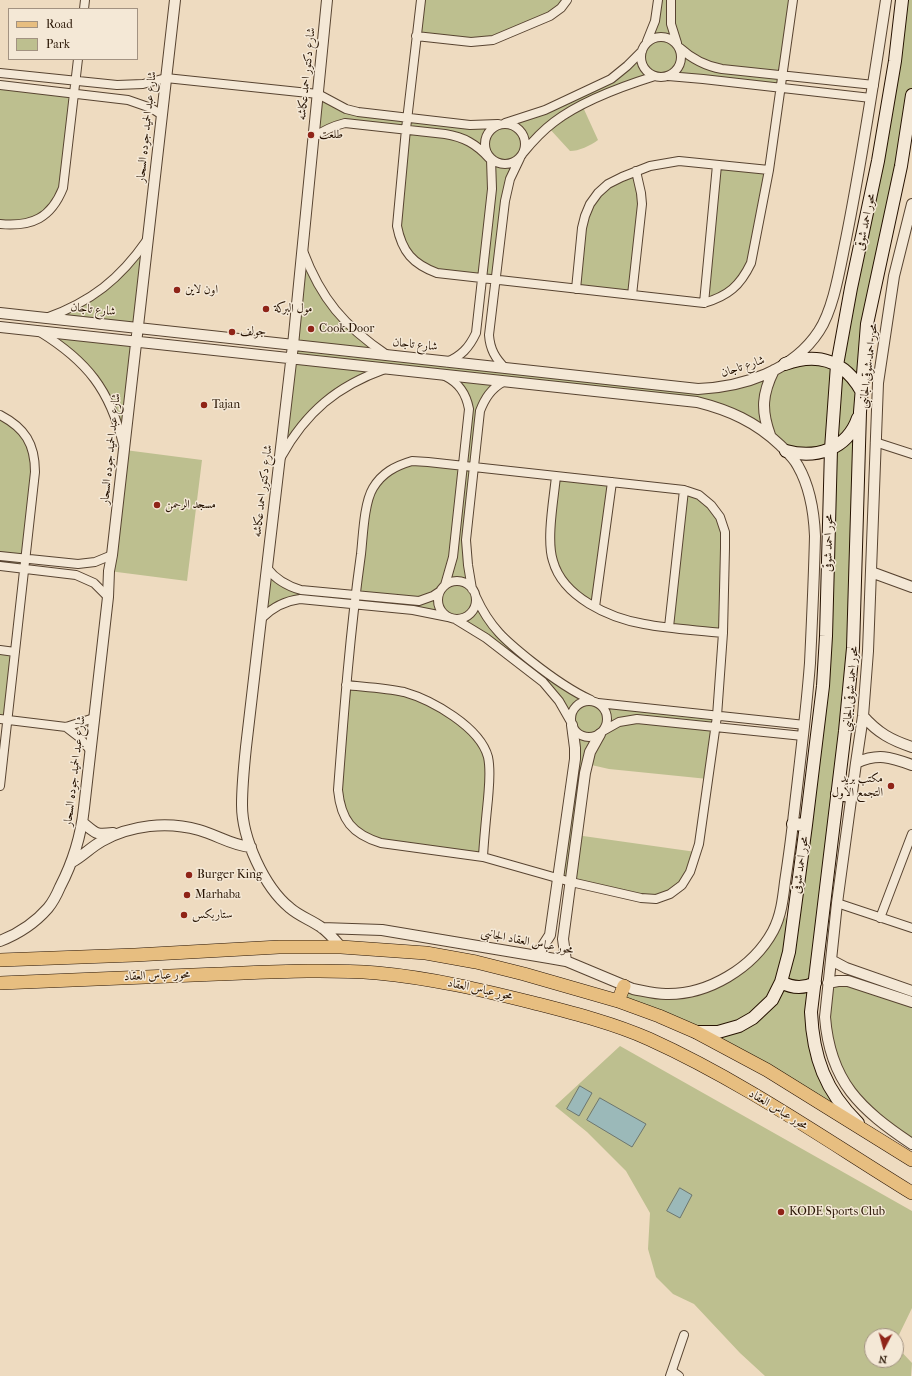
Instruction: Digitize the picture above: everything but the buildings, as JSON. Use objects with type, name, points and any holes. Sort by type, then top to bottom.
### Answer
[{"type":"main road","name":"محور احمد شوقى","points":[[696,1032],[718,1032],[739,1026],[753,1018],[772,1000],[781,982],[789,952],[822,696],[826,646],[831,449],[837,365],[848,301],[878,161],[895,61],[902,0]]},
{"type":"main road","name":"محور احمد شوقى","points":[[863,1128],[847,1113],[834,1095],[823,1075],[816,1054],[812,1030],[812,1012],[838,794],[853,648],[860,412],[867,324],[874,285],[893,208],[910,126],[912,95]]},
{"type":"main road","points":[[785,364],[798,359],[811,358],[824,360],[837,365],[852,376],[862,392]]},
{"type":"main road","points":[[786,451],[808,455],[831,449],[841,443],[850,434],[860,412]]},
{"type":"main road","points":[[838,794],[851,796]]},
{"type":"main road","points":[[793,824],[806,825]]},
{"type":"main road","name":"محور عباس العقاد","points":[[0,960],[134,955],[279,947],[341,946],[426,953],[476,962],[618,1001],[696,1032],[767,1070],[863,1128],[912,1160]]},
{"type":"main road","name":"محور عباس العقاد","points":[[0,983],[330,970],[427,979],[475,988],[570,1012],[648,1038],[745,1089],[912,1193]]},
{"type":"main road","points":[[781,982],[799,988],[815,984]]},
{"type":"main road","points":[[618,1001],[624,986]]},
{"type":"street","name":"شارع عبد الحميد جوده السحار","points":[[0,941],[12,936],[31,924],[48,908],[72,862],[82,822],[108,597],[109,571],[125,450],[175,0]]},
{"type":"street","name":"شارع دكتور احمد عكاشه","points":[[327,0],[292,358],[242,780],[242,806],[246,830],[251,847],[265,876],[282,901],[295,912],[322,928],[341,946]]},
{"type":"street","points":[[420,0],[397,226],[400,239],[406,251],[414,261],[437,273],[704,303],[717,299],[738,285],[751,264],[769,170],[793,0]]},
{"type":"street","points":[[416,36],[471,42],[494,40],[550,16],[561,8],[567,0]]},
{"type":"street","points":[[447,362],[457,358],[465,351],[472,343],[476,333],[492,189],[490,158],[484,145],[488,132],[492,128],[501,124],[545,110],[611,79],[642,51],[648,42],[655,21],[658,0]]},
{"type":"street","points":[[668,76],[679,68],[682,61],[682,54],[671,24],[671,0]]},
{"type":"street","points":[[314,137],[323,130],[345,124],[406,129],[458,136],[470,141],[498,163],[506,165],[513,163],[522,156],[546,128],[572,110],[629,84],[655,76],[668,76],[871,98],[886,0]]},
{"type":"street","points":[[648,42],[653,38],[660,36],[666,37],[695,60],[712,67],[874,85]]},
{"type":"street","points":[[642,51],[641,57],[645,69],[655,76]]},
{"type":"street","points":[[0,224],[24,224],[37,220],[49,212],[58,200],[63,188],[78,60]]},
{"type":"street","points":[[0,73],[117,85],[143,84],[166,78],[318,94],[346,109],[358,112],[470,124],[513,125],[522,133],[526,145],[510,179],[506,195],[489,335],[490,344],[495,357],[505,368]]},
{"type":"street","points":[[0,85],[128,100],[151,108],[162,115]]},
{"type":"street","name":"شارع تاجان","points":[[0,313],[677,387],[698,389],[718,388],[738,384],[774,370],[785,364],[809,344],[827,317],[832,301],[859,172],[871,98]]},
{"type":"street","points":[[576,289],[582,228],[590,204],[598,193],[608,184],[636,171],[657,164],[678,161],[769,170]]},
{"type":"street","points":[[704,303],[717,165]]},
{"type":"street","points":[[632,295],[642,204],[636,171]]},
{"type":"street","name":"محور احمد شوقى الجانبى","points":[[912,204],[894,276],[878,383],[868,652],[863,716],[837,903],[825,1017],[826,1034],[833,1061],[850,1092],[886,1126],[912,1144]]},
{"type":"street","points":[[46,318],[73,307],[104,288],[135,258],[148,240]]},
{"type":"street","points":[[303,250],[314,278],[335,311],[350,327],[387,355]]},
{"type":"street","points":[[0,327],[697,402],[717,407],[741,417],[753,424],[770,435],[798,464],[810,496],[814,516],[816,536],[810,663],[793,824]]},
{"type":"street","points":[[39,331],[61,345],[80,361],[96,380],[109,402],[118,425],[125,450]]},
{"type":"street","points":[[406,371],[407,357]]},
{"type":"street","points":[[280,460],[301,425],[331,396],[366,376],[385,369]]},
{"type":"street","points":[[770,435],[765,422],[763,409],[764,395],[774,370]]},
{"type":"street","points":[[445,375],[459,385],[467,401],[468,409],[453,557],[445,585]]},
{"type":"street","points":[[503,382],[491,391],[480,411],[466,540],[472,589],[488,619],[504,639],[554,679],[603,707],[607,719],[606,725],[590,752],[585,773],[563,939],[566,961]]},
{"type":"street","points":[[676,400],[677,387]]},
{"type":"street","points":[[0,415],[19,427],[27,436],[35,460],[15,652],[3,720],[0,786]]},
{"type":"street","points":[[875,442],[912,454]]},
{"type":"street","points":[[412,461],[474,467],[684,490],[699,495],[711,505],[720,518],[725,532],[723,633],[716,726],[699,844],[690,872],[682,884],[670,894],[656,899],[641,898],[571,882],[483,857],[381,843],[369,840],[358,833],[342,814],[338,790],[346,685],[355,595],[367,505],[372,489],[382,476],[396,466],[412,461]]},
{"type":"street","points":[[556,476],[550,544],[553,561],[560,576],[579,597],[618,617],[643,624],[723,633]]},
{"type":"street","points":[[595,606],[612,482]]},
{"type":"street","points":[[669,627],[684,490]]},
{"type":"street","points":[[0,556],[78,564],[96,562],[112,555]]},
{"type":"street","points":[[0,566],[76,575],[94,583],[108,597]]},
{"type":"street","points":[[267,568],[278,580],[293,588],[355,595],[419,601],[427,599],[439,592],[445,585],[451,582],[462,582],[472,589]]},
{"type":"street","points":[[871,572],[912,587]]},
{"type":"street","points":[[439,592],[439,606],[444,614],[486,638],[544,682],[559,701],[575,731],[580,735],[587,737],[594,736],[619,722],[637,719],[803,736]]},
{"type":"street","points":[[262,618],[275,607],[291,600],[300,599],[413,610],[452,618],[466,616],[471,613],[474,608],[476,597]]},
{"type":"street","points":[[0,650],[15,652]]},
{"type":"street","points":[[346,685],[403,692],[420,698],[450,714],[462,723],[481,742],[488,756],[490,772],[483,857]]},
{"type":"street","points":[[533,955],[541,949],[550,935],[575,759],[571,715],[578,704],[584,701],[804,725]]},
{"type":"street","points":[[863,716],[882,734],[894,741],[912,747]]},
{"type":"street","points":[[3,720],[66,727],[94,718]]},
{"type":"street","points":[[66,727],[79,737],[90,750]]},
{"type":"street","points":[[856,763],[867,758],[879,756],[891,758],[912,765]]},
{"type":"street","points":[[82,822],[91,830],[99,834],[117,833],[140,827],[183,827],[211,834],[237,846],[251,847]]},
{"type":"street","name":"محور عباس العقاد الجانبى","points":[[322,928],[382,930],[566,961],[624,986],[644,991],[667,994],[694,990],[720,982],[743,966],[760,950],[773,931],[781,909],[793,824]]},
{"type":"street","points":[[72,862],[98,843],[117,833]]},
{"type":"street","points":[[880,918],[912,834]]},
{"type":"street","points":[[837,903],[912,928]]},
{"type":"street","points":[[831,960],[846,968],[912,991]]},
{"type":"street","points":[[828,983],[848,981],[912,1002]]},
{"type":"street","points":[[679,1376],[671,1373],[684,1335]]},
{"type":"green space","points":[[421,0],[567,0],[561,8],[493,40],[416,36]]},
{"type":"green space","points":[[658,0],[793,0],[780,87],[655,76],[582,105],[598,140],[588,146],[570,151],[548,127],[515,168],[496,279],[425,268],[400,239],[406,129],[345,123],[314,137],[318,94],[346,109],[470,125],[505,123],[611,79],[642,51],[647,41]]},
{"type":"green space","points":[[902,0],[912,0],[912,96],[867,324],[853,648],[815,983],[816,1054],[847,1113],[760,1066],[618,1001],[624,986],[682,993],[743,966],[786,917],[789,951],[813,768],[831,449],[797,454],[770,435],[717,407],[503,382],[483,404],[466,540],[472,589],[504,639],[591,700],[717,716],[708,779],[609,769],[587,764],[576,835],[696,852],[682,885],[656,899],[558,878],[574,736],[552,691],[455,619],[291,600],[262,618],[267,568],[285,585],[355,595],[367,505],[382,476],[412,461],[462,465],[469,409],[452,379],[385,369],[316,409],[280,460],[303,250],[335,311],[387,355],[718,388],[785,364],[837,365]]},
{"type":"green space","points":[[0,85],[74,94],[63,188],[37,220],[0,224]]},
{"type":"green space","points":[[717,165],[769,170],[754,251],[738,285],[704,303]]},
{"type":"green space","points":[[636,171],[639,182],[632,295],[576,289],[582,228],[598,193]]},
{"type":"green space","points":[[148,240],[138,328],[46,318],[104,288]]},
{"type":"green space","points":[[39,331],[136,342],[125,450],[96,380]]},
{"type":"green space","points":[[0,415],[19,427],[35,460],[24,569],[0,566]]},
{"type":"green space","points":[[125,450],[202,460],[187,581],[109,571]]},
{"type":"green space","points":[[556,476],[612,482],[595,607],[579,597],[553,561]]},
{"type":"green space","points":[[684,490],[711,505],[725,532],[723,633],[669,627]]},
{"type":"green space","points":[[0,650],[15,652],[7,720],[0,719]]},
{"type":"green space","points":[[346,685],[403,692],[462,723],[488,756],[483,857],[392,845],[358,833],[339,802]]},
{"type":"green space","points":[[833,982],[912,1002],[912,1144],[850,1092],[826,1034]]},
{"type":"green space","name":"KODE Sports Club","points":[[620,1046],[912,1211],[912,1308],[902,1328],[864,1328],[864,1368],[904,1368],[904,1354],[912,1363],[911,1376],[765,1376],[740,1353],[694,1304],[673,1294],[656,1277],[648,1249],[650,1213],[626,1171],[587,1132],[555,1106]]},
{"type":"water","points":[[580,1086],[592,1093],[579,1116],[567,1109]]},
{"type":"water","points":[[600,1098],[646,1124],[632,1147],[587,1120]]},
{"type":"water","points":[[680,1188],[692,1195],[680,1218],[667,1211]]},
{"type":"place","name":"طلعت","points":[[311,135]]},
{"type":"place","name":"اون لاين","points":[[177,290]]},
{"type":"place","name":"مول البركة","points":[[266,309]]},
{"type":"place","name":"Cook Door","points":[[311,329]]},
{"type":"place","name":"جولف","points":[[232,332]]},
{"type":"place","name":"Tajan","points":[[204,405]]},
{"type":"place","name":"مسجد الرحمن","points":[[157,505]]},
{"type":"place","name":"مكتب بريد التجمع الاول","points":[[891,786]]},
{"type":"place","name":"Burger King","points":[[189,875]]},
{"type":"place","name":"Marhaba","points":[[187,895]]},
{"type":"place","name":"ستاربكس","points":[[184,915]]},
{"type":"place","name":"KODE Sports Club","points":[[781,1212]]}]
